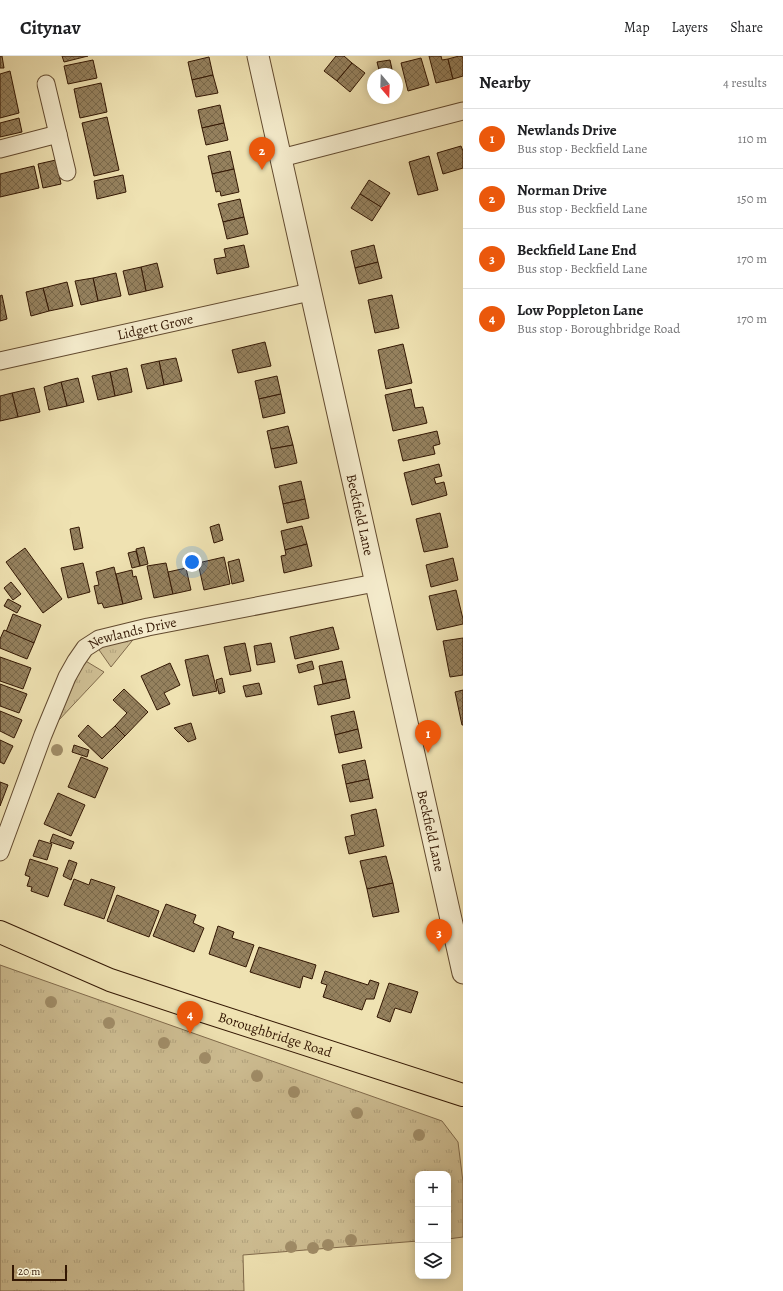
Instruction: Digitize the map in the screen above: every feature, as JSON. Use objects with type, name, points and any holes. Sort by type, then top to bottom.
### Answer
[{"type":"main road","name":"Boroughbridge Road","points":[[0,932],[110,980],[463,1095]]},
{"type":"street","name":"Beckfield Lane","points":[[258,56],[463,974]]},
{"type":"street","points":[[46,84],[67,172]]},
{"type":"street","points":[[281,158],[463,111]]},
{"type":"street","points":[[0,149],[58,134]]},
{"type":"street","name":"Lidgett Grove","points":[[0,361],[310,292]]},
{"type":"street","name":"Newlands Drive","points":[[0,852],[46,728],[67,677],[85,648],[99,639],[148,627],[375,582]]},
{"type":"green space","points":[[136,636],[111,667],[97,647]]},
{"type":"green space","points":[[84,660],[104,672],[58,721]]},
{"type":"green space","points":[[0,965],[442,1121],[458,1142],[463,1182],[463,1237],[451,1239],[451,1171],[415,1171],[415,1241],[243,1255],[244,1291],[0,1291]]},
{"type":"building","points":[[0,56],[2,56],[4,68],[0,68]]},
{"type":"building","points":[[62,56],[88,56],[64,62]]},
{"type":"building","points":[[336,56],[344,56],[352,63],[337,81],[324,71]]},
{"type":"building","points":[[429,56],[441,56],[442,60],[448,59],[453,79],[436,83]]},
{"type":"building","points":[[459,56],[463,57],[463,76],[453,79],[448,59]]},
{"type":"building","points":[[209,57],[213,75],[192,80],[188,62]]},
{"type":"building","points":[[421,58],[429,85],[408,91],[401,63]]},
{"type":"building","points":[[93,60],[97,78],[68,84],[64,66]]},
{"type":"building","points":[[390,60],[392,68],[378,68],[377,62]]},
{"type":"building","points":[[352,63],[365,73],[350,92],[337,81]]},
{"type":"building","points":[[10,71],[19,113],[0,118],[0,74]]},
{"type":"building","points":[[213,75],[218,93],[196,97],[192,80]]},
{"type":"building","points":[[101,83],[107,112],[80,118],[74,89]]},
{"type":"building","points":[[220,105],[224,123],[202,128],[198,110]]},
{"type":"building","points":[[107,117],[119,170],[94,176],[82,123]]},
{"type":"building","points":[[19,118],[22,132],[0,137],[0,123]]},
{"type":"building","points":[[224,123],[228,140],[206,145],[202,128]]},
{"type":"building","points":[[461,146],[463,151],[463,168],[443,174],[437,153]]},
{"type":"building","points":[[230,151],[234,169],[212,174],[208,156]]},
{"type":"building","points":[[429,156],[438,190],[418,195],[409,162]]},
{"type":"building","points":[[56,160],[61,184],[43,188],[38,164]]},
{"type":"building","points":[[34,166],[39,188],[0,197],[0,174]]},
{"type":"building","points":[[234,169],[239,192],[221,196],[220,191],[216,192],[212,174]]},
{"type":"building","points":[[123,175],[126,192],[97,199],[94,181]]},
{"type":"building","points":[[369,180],[390,193],[381,207],[360,194]]},
{"type":"building","points":[[360,194],[381,207],[372,221],[351,208]]},
{"type":"building","points":[[240,199],[244,217],[223,222],[218,204]]},
{"type":"building","points":[[244,217],[248,234],[227,239],[223,222]]},
{"type":"building","points":[[244,245],[249,267],[217,274],[214,259],[226,257],[224,249]]},
{"type":"building","points":[[374,245],[378,262],[355,268],[351,251]]},
{"type":"building","points":[[378,262],[382,278],[359,284],[355,268]]},
{"type":"building","points":[[157,263],[163,287],[146,291],[141,267]]},
{"type":"building","points":[[141,267],[146,291],[129,295],[123,271]]},
{"type":"building","points":[[116,273],[121,296],[98,301],[93,278]]},
{"type":"building","points":[[93,278],[98,301],[81,305],[75,281]]},
{"type":"building","points":[[67,282],[73,306],[49,311],[43,288]]},
{"type":"building","points":[[43,288],[49,311],[31,316],[26,292]]},
{"type":"building","points":[[2,295],[7,319],[0,321],[0,296]]},
{"type":"building","points":[[392,295],[399,328],[375,333],[368,300]]},
{"type":"building","points":[[265,342],[271,366],[238,373],[232,350]]},
{"type":"building","points":[[403,344],[412,383],[386,389],[378,350]]},
{"type":"building","points":[[176,358],[182,381],[164,385],[159,361]]},
{"type":"building","points":[[159,361],[164,385],[147,389],[141,365]]},
{"type":"building","points":[[127,368],[132,392],[115,396],[110,372]]},
{"type":"building","points":[[110,372],[115,396],[98,400],[92,376]]},
{"type":"building","points":[[277,376],[281,394],[259,399],[255,381]]},
{"type":"building","points":[[78,378],[84,402],[67,406],[61,382]]},
{"type":"building","points":[[61,382],[67,406],[49,410],[44,387]]},
{"type":"building","points":[[34,388],[40,412],[18,417],[12,393]]},
{"type":"building","points":[[411,389],[415,408],[423,407],[427,423],[393,431],[385,395]]},
{"type":"building","points":[[12,393],[18,417],[0,421],[0,396]]},
{"type":"building","points":[[281,394],[285,413],[263,418],[259,399]]},
{"type":"building","points":[[288,426],[293,445],[271,449],[267,431]]},
{"type":"building","points":[[437,431],[440,444],[433,446],[435,454],[403,461],[398,440]]},
{"type":"building","points":[[293,445],[297,463],[275,468],[271,449]]},
{"type":"building","points":[[439,464],[442,476],[434,478],[436,484],[444,482],[447,495],[412,505],[404,473]]},
{"type":"building","points":[[301,481],[305,499],[283,504],[279,486]]},
{"type":"building","points":[[305,499],[309,518],[287,523],[283,504]]},
{"type":"building","points":[[440,513],[448,547],[424,552],[416,519]]},
{"type":"building","points":[[219,524],[223,540],[214,543],[210,527]]},
{"type":"building","points":[[302,526],[307,544],[285,550],[281,531]]},
{"type":"building","points":[[79,527],[83,548],[74,550],[70,529]]},
{"type":"building","points":[[307,544],[312,566],[284,573],[281,556],[286,555],[285,550]]},
{"type":"building","points":[[144,547],[148,564],[140,566],[136,549]]},
{"type":"building","points":[[25,548],[62,599],[43,613],[6,562]]},
{"type":"building","points":[[136,551],[140,566],[132,568],[128,553]]},
{"type":"building","points":[[224,557],[230,584],[204,590],[198,563]]},
{"type":"building","points":[[453,558],[458,580],[431,587],[426,565]]},
{"type":"building","points":[[239,559],[244,581],[232,584],[228,562]]},
{"type":"building","points":[[83,563],[90,592],[68,598],[61,568]]},
{"type":"building","points":[[166,563],[173,594],[154,598],[147,566]]},
{"type":"building","points":[[114,567],[123,604],[104,608],[102,603],[98,604],[94,586],[99,585],[96,572]]},
{"type":"building","points":[[186,568],[191,590],[173,594],[168,572]]},
{"type":"building","points":[[132,570],[133,577],[136,576],[142,599],[123,604],[116,574]]},
{"type":"building","points":[[11,582],[21,594],[13,600],[4,588]]},
{"type":"building","points":[[456,590],[463,624],[437,630],[429,596]]},
{"type":"building","points":[[8,599],[21,606],[17,613],[4,606]]},
{"type":"building","points":[[13,614],[41,625],[34,643],[6,632]]},
{"type":"building","points":[[333,627],[339,649],[295,659],[290,637]]},
{"type":"building","points":[[4,630],[34,643],[27,659],[0,648],[0,639]]},
{"type":"building","points":[[463,638],[463,675],[450,677],[443,641]]},
{"type":"building","points":[[245,643],[251,671],[230,675],[224,647]]},
{"type":"building","points":[[271,643],[275,662],[257,665],[254,646]]},
{"type":"building","points":[[208,655],[217,691],[193,696],[185,660]]},
{"type":"building","points":[[0,657],[31,668],[23,689],[0,681]]},
{"type":"building","points":[[312,661],[314,669],[299,673],[297,665]]},
{"type":"building","points":[[342,661],[346,679],[323,684],[319,666]]},
{"type":"building","points":[[170,663],[180,685],[164,693],[170,704],[157,710],[141,676]]},
{"type":"building","points":[[222,678],[225,692],[219,694],[216,680]]},
{"type":"building","points":[[346,679],[350,698],[318,705],[314,686]]},
{"type":"building","points":[[259,683],[262,694],[246,697],[243,686]]},
{"type":"building","points":[[0,684],[27,694],[19,713],[0,706]]},
{"type":"building","points":[[124,689],[148,712],[125,736],[115,726],[127,713],[113,700]]},
{"type":"building","points":[[463,690],[463,725],[462,725],[455,692]]},
{"type":"building","points":[[0,711],[22,720],[14,738],[0,731]]},
{"type":"building","points":[[354,711],[358,729],[335,735],[331,716]]},
{"type":"building","points":[[191,723],[196,739],[188,742],[174,728]]},
{"type":"building","points":[[88,725],[102,738],[115,726],[125,736],[102,759],[78,736]]},
{"type":"building","points":[[358,729],[362,748],[339,753],[335,735]]},
{"type":"building","points":[[0,740],[13,746],[4,764],[0,762]]},
{"type":"building","points":[[74,745],[89,750],[87,757],[72,752]]},
{"type":"building","points":[[81,757],[108,768],[95,798],[68,787]]},
{"type":"building","points":[[365,760],[369,779],[346,784],[342,765]]},
{"type":"building","points":[[369,779],[373,798],[350,802],[346,784]]},
{"type":"building","points":[[0,782],[8,785],[0,806]]},
{"type":"building","points":[[58,793],[85,805],[71,836],[44,824]]},
{"type":"building","points":[[376,809],[384,846],[349,854],[345,837],[355,835],[351,815]]},
{"type":"building","points":[[53,834],[74,842],[71,849],[50,842]]},
{"type":"building","points":[[39,840],[52,844],[47,860],[33,856]]},
{"type":"building","points":[[386,856],[393,883],[367,889],[360,861]]},
{"type":"building","points":[[30,859],[58,868],[48,897],[31,891],[32,887],[27,886],[30,877],[25,875]]},
{"type":"building","points":[[69,860],[77,863],[71,880],[63,876]]},
{"type":"building","points":[[74,879],[89,885],[91,879],[115,887],[104,919],[64,905]]},
{"type":"building","points":[[393,883],[399,912],[373,917],[367,889]]},
{"type":"building","points":[[117,895],[159,911],[149,937],[107,921]]},
{"type":"building","points":[[166,904],[196,915],[193,923],[204,928],[194,952],[153,936]]},
{"type":"building","points":[[218,926],[234,932],[232,938],[254,945],[246,967],[209,954]]},
{"type":"building","points":[[259,947],[316,965],[312,979],[303,976],[300,988],[250,972]]},
{"type":"building","points":[[325,971],[368,985],[370,980],[379,983],[374,999],[366,999],[362,1010],[323,997],[327,985],[321,983]]},
{"type":"building","points":[[389,983],[418,992],[411,1013],[395,1008],[390,1022],[377,1017]]},
{"type":"place","name":"Norman Drive","points":[[262,170]]},
{"type":"place","name":"Newlands Drive","points":[[428,753]]},
{"type":"place","name":"Beckfield Lane End","points":[[439,952]]},
{"type":"place","name":"Low Poppleton Lane","points":[[190,1034]]}]
